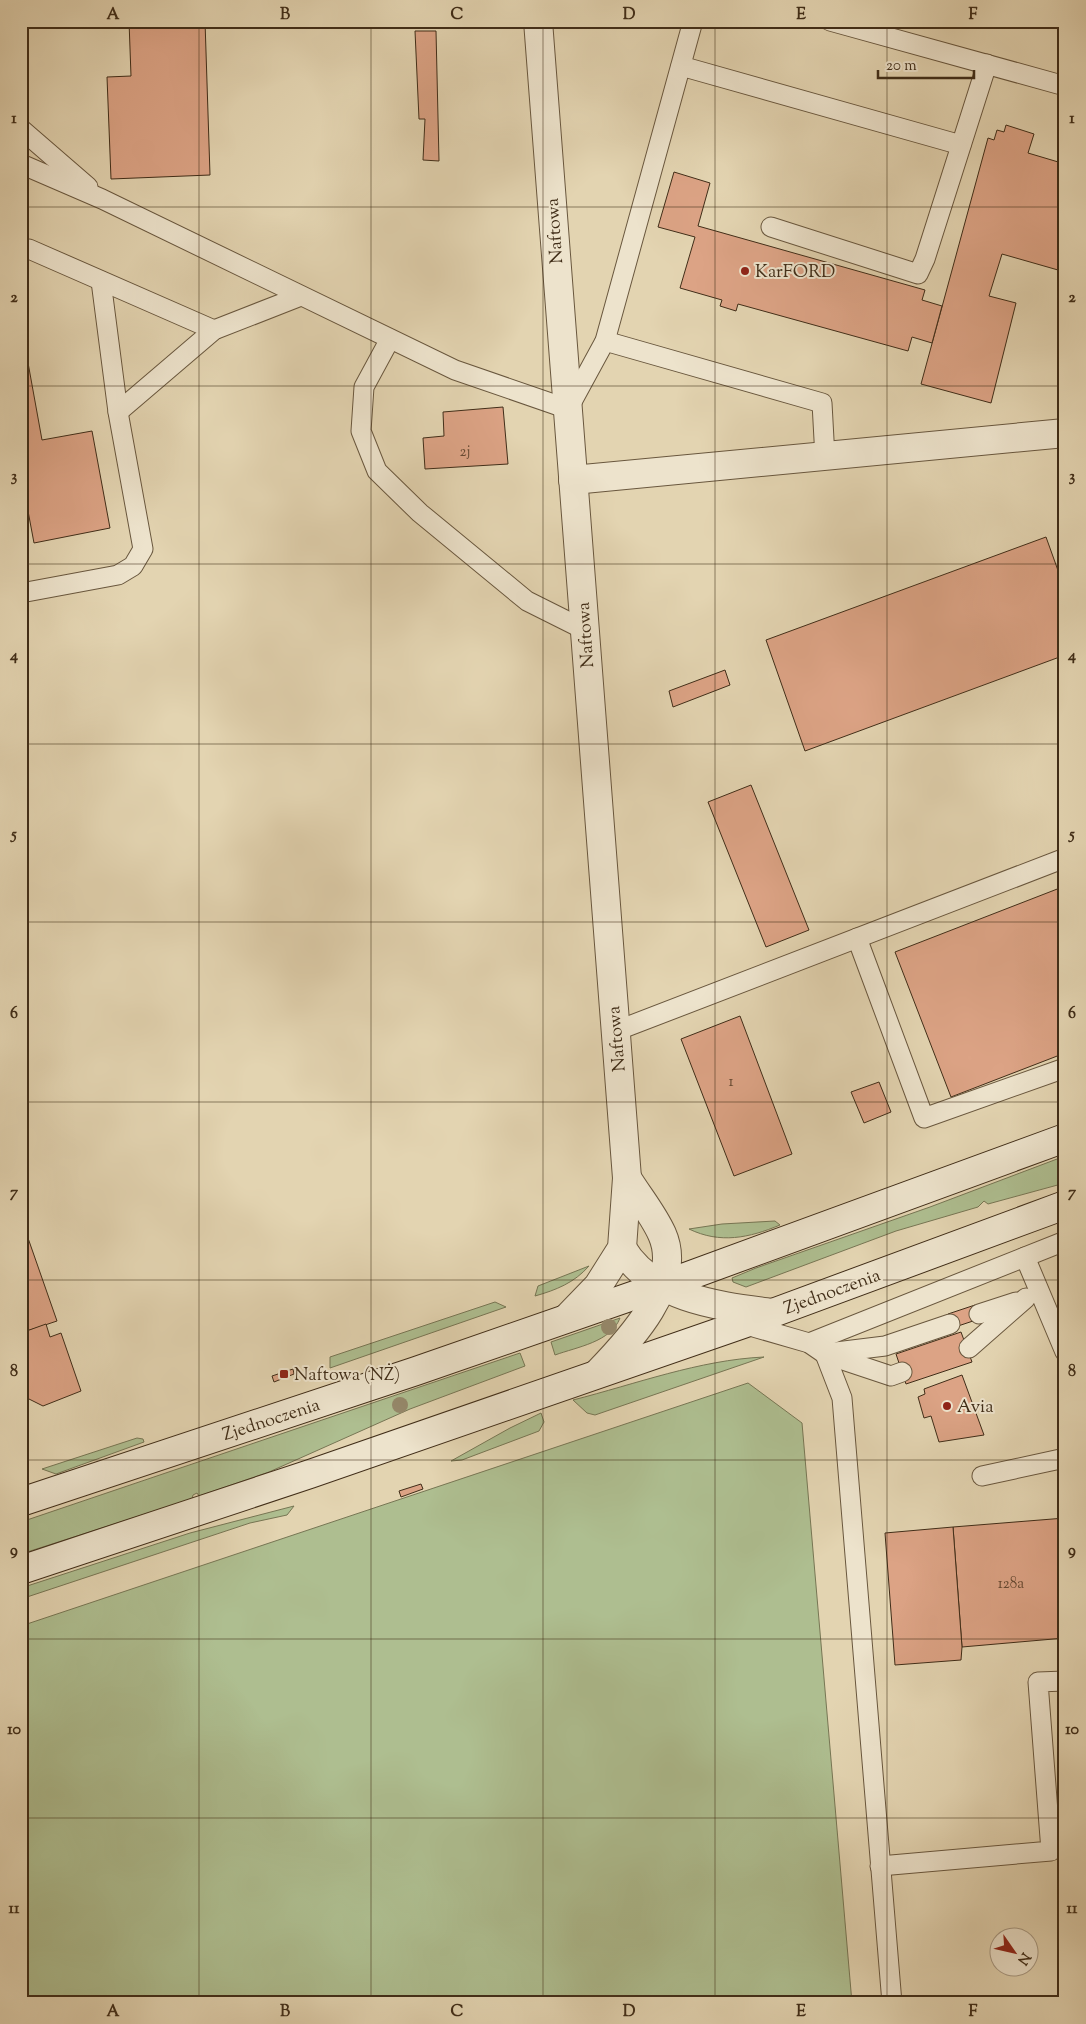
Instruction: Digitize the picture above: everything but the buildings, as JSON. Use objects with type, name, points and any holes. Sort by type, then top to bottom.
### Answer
[{"type":"street","name":"Naftowa","points":[[538,21],[627,1178],[622,1248],[598,1286],[568,1317]]},
{"type":"street","points":[[573,480],[825,458],[1065,433]]},
{"type":"street","name":"Zjednoczenia","points":[[24,1496],[416,1371],[661,1286],[1065,1138]]},
{"type":"street","name":"Zjednoczenia","points":[[598,1373],[630,1340],[648,1315],[661,1286],[666,1266],[662,1235],[627,1178]]},
{"type":"street","name":"Zjednoczenia","points":[[21,1570],[310,1474],[743,1324],[1065,1205]]},
{"type":"street","points":[[622,1248],[631,1264],[661,1286],[714,1306],[772,1313]]},
{"type":"lane","points":[[21,164],[102,199],[455,370],[568,409],[605,341],[693,21]]},
{"type":"lane","points":[[830,21],[1065,86]]},
{"type":"lane","points":[[771,227],[918,274],[925,258],[987,64]]},
{"type":"lane","points":[[681,66],[961,145]]},
{"type":"lane","points":[[21,129],[102,199]]},
{"type":"lane","points":[[21,250],[29,249],[214,330]]},
{"type":"lane","points":[[21,593],[118,575],[133,566],[143,549],[118,412],[102,281]]},
{"type":"lane","points":[[118,412],[214,330],[301,296]]},
{"type":"lane","points":[[390,339],[364,387],[361,431],[377,471],[420,513],[527,601],[585,630]]},
{"type":"lane","points":[[605,341],[822,403],[825,458]]},
{"type":"lane","points":[[616,1031],[1065,858]]},
{"type":"lane","points":[[856,938],[924,1118],[1065,1068]]},
{"type":"lane","points":[[808,1343],[1065,1241]]},
{"type":"lane","points":[[1025,1257],[1033,1296],[1065,1352]]},
{"type":"lane","points":[[979,1314],[1033,1296]]},
{"type":"lane","points":[[969,1348],[1033,1296]]},
{"type":"lane","points":[[743,1324],[808,1343],[825,1354],[891,1376],[902,1372]]},
{"type":"lane","points":[[825,1354],[885,1346],[950,1324]]},
{"type":"lane","points":[[825,1354],[842,1398],[892,2003]]},
{"type":"lane","points":[[982,1476],[1065,1458]]},
{"type":"lane","points":[[880,1866],[1051,1851],[1057,1831],[1038,1682],[1065,1681]]},
{"type":"green space","points":[[1065,1156],[1065,1183],[988,1204],[984,1201],[978,1207],[896,1231],[746,1287],[733,1282],[732,1278],[756,1268],[930,1207]]},
{"type":"green space","points":[[775,1221],[780,1225],[734,1238],[712,1237],[689,1229],[722,1224]]},
{"type":"green space","points":[[589,1266],[564,1285],[535,1296],[538,1286]]},
{"type":"green space","points":[[495,1302],[506,1307],[330,1368],[330,1357]]},
{"type":"green space","points":[[620,1318],[616,1326],[601,1338],[555,1355],[551,1342]]},
{"type":"green space","points":[[520,1353],[525,1366],[410,1409],[269,1472],[199,1496],[197,1493],[193,1495],[192,1499],[21,1554],[21,1522]]},
{"type":"green space","points":[[764,1357],[595,1415],[587,1413],[573,1400],[692,1368],[740,1359]]},
{"type":"green space","points":[[748,1383],[802,1423],[852,2003],[21,2003],[21,1626]]},
{"type":"green space","points":[[541,1413],[544,1422],[539,1431],[462,1460],[451,1461],[510,1428]]},
{"type":"green space","points":[[137,1438],[143,1439],[144,1442],[56,1474],[42,1469]]},
{"type":"green space","points":[[294,1506],[287,1515],[250,1523],[21,1599],[21,1588],[190,1533]]},
{"type":"place","name":"KarFORD","points":[[745,271]]},
{"type":"place","name":"Naftowa (NŻ)","points":[[284,1374]]},
{"type":"place","name":"Avia","points":[[947,1406]]}]
